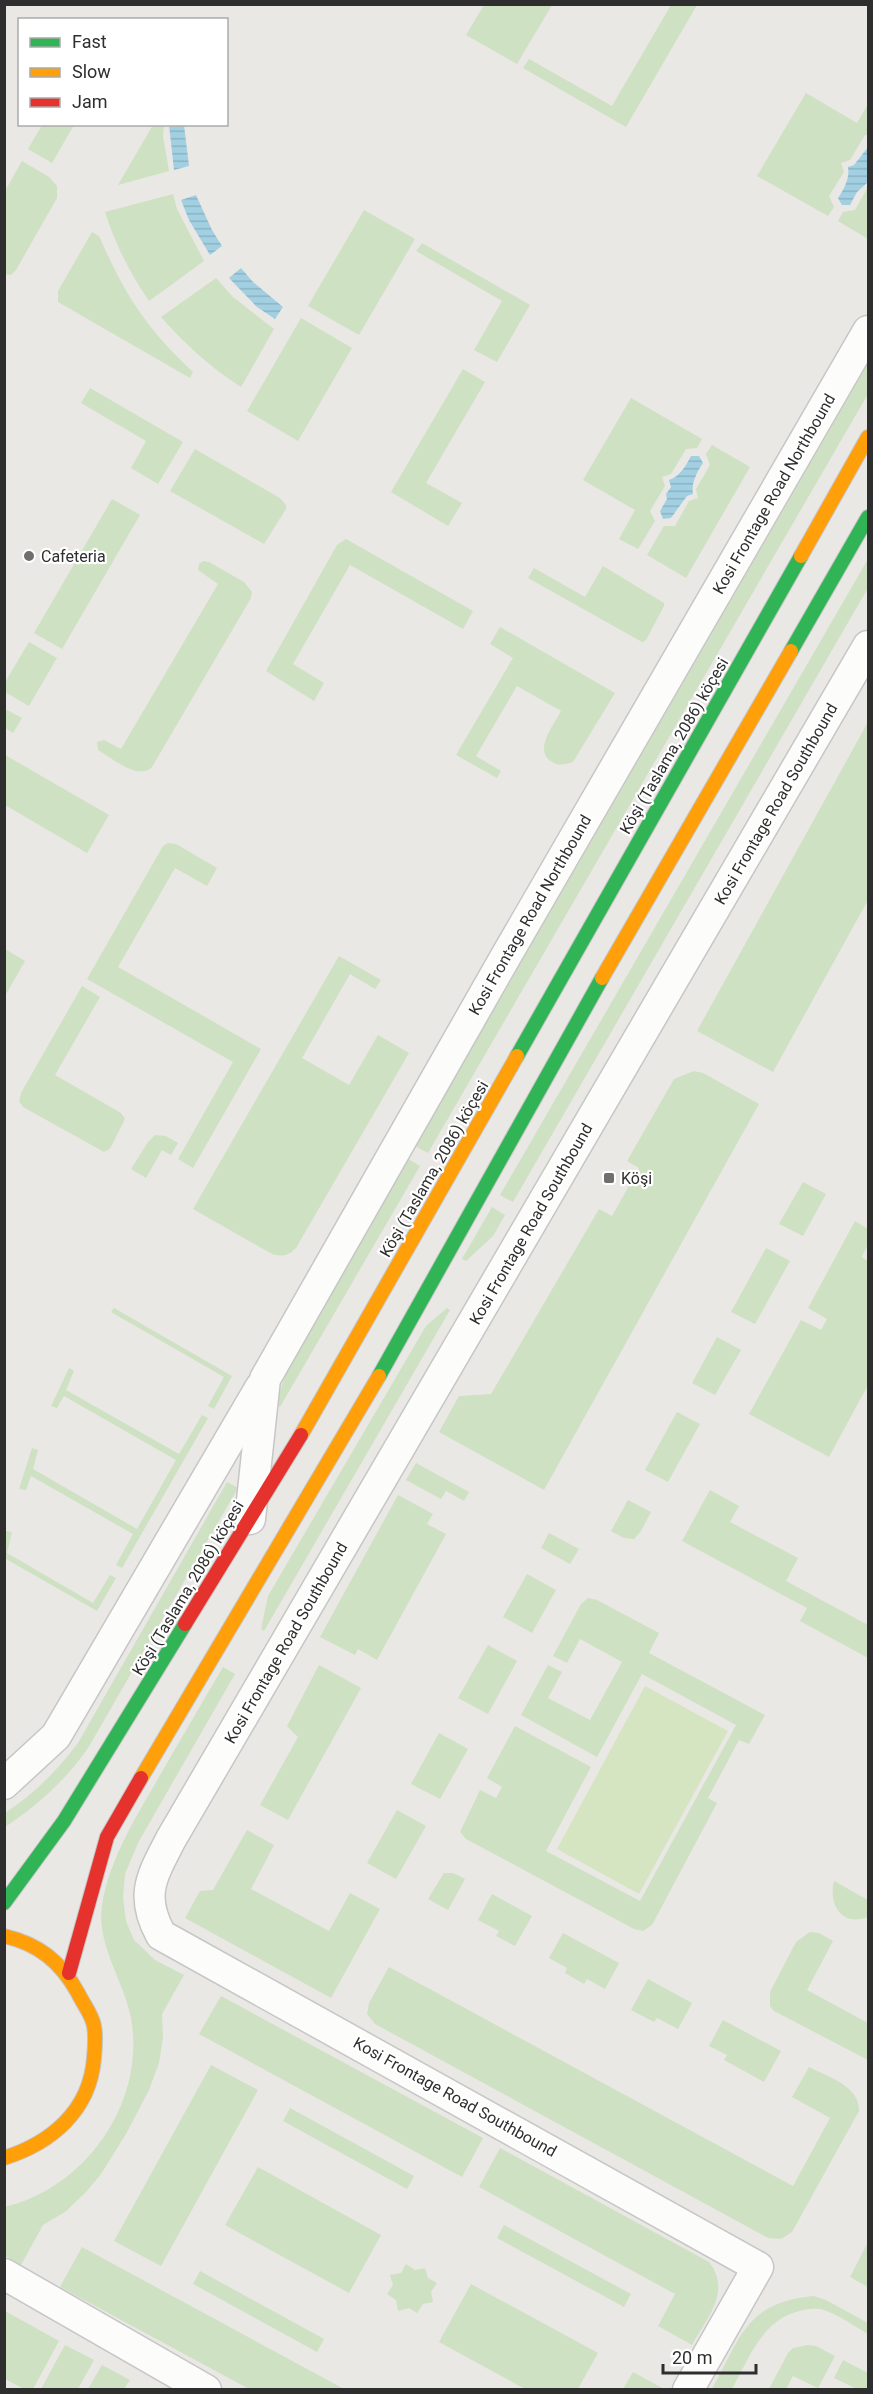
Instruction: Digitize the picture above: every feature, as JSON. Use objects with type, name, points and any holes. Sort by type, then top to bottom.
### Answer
[{"type":"main road","name":"Köşi (Taslama, 2086) köçesi","points":[[4,1903],[70,1811],[318,1407],[868,437]]},
{"type":"main road","points":[[69,1973],[107,1837],[349,1430],[591,998],[868,517]]},
{"type":"main road","points":[[4,1936],[21,1939],[55,1959],[69,1973],[94,2026],[95,2064],[83,2101],[58,2132],[26,2153],[4,2158]]},
{"type":"street","name":"Kosi Frontage Road Northbound","points":[[250,1519],[265,1379],[506,956],[868,331]]},
{"type":"street","name":"Kosi Frontage Road Southbound","points":[[688,2390],[758,2267],[161,1935],[151,1917],[149,1892],[153,1875],[171,1839],[868,646]]},
{"type":"street","points":[[4,1784],[56,1736],[265,1379]]},
{"type":"street","points":[[4,2274],[206,2390]]},
{"type":"green space","points":[[484,5],[552,5],[517,64],[466,35]]},
{"type":"green space","points":[[671,5],[697,5],[626,127],[523,68],[529,59],[612,106]]},
{"type":"green space","points":[[806,93],[857,123],[868,104],[868,135],[865,135],[850,160],[841,163],[844,172],[829,196],[834,207],[828,216],[757,176]]},
{"type":"green space","points":[[41,126],[73,126],[52,163],[28,149]]},
{"type":"green space","points":[[152,126],[164,126],[163,136],[169,171],[118,185]]},
{"type":"green space","points":[[22,161],[49,177],[57,186],[57,198],[11,275],[5,274],[5,191]]},
{"type":"green space","points":[[868,187],[868,239],[838,221],[843,212],[855,210]]},
{"type":"green space","points":[[173,194],[177,209],[204,261],[149,301],[124,258],[105,212]]},
{"type":"green space","points":[[364,210],[415,239],[359,335],[308,306]]},
{"type":"green space","points":[[92,232],[99,236],[118,276],[138,310],[162,340],[193,372],[190,378],[58,302],[58,291]]},
{"type":"green space","points":[[422,243],[530,305],[497,362],[474,350],[502,301],[416,251]]},
{"type":"green space","points":[[216,278],[233,297],[274,329],[241,387],[198,355],[161,317]]},
{"type":"green space","points":[[301,318],[352,348],[298,441],[247,411]]},
{"type":"green space","points":[[868,364],[868,394],[428,1153],[415,1146]]},
{"type":"green space","points":[[463,369],[485,382],[426,483],[462,503],[448,526],[391,492]]},
{"type":"green space","points":[[90,388],[183,442],[158,484],[131,468],[146,441],[81,403]]},
{"type":"green space","points":[[631,398],[702,439],[697,448],[686,449],[671,474],[662,477],[665,486],[650,511],[655,521],[638,549],[619,539],[635,510],[583,480]]},
{"type":"green space","points":[[712,445],[750,467],[686,578],[647,555],[664,526],[675,526],[689,501],[698,498],[696,489],[710,465],[706,454]]},
{"type":"green space","points":[[195,449],[280,498],[286,505],[286,509],[264,544],[170,491]]},
{"type":"green space","points":[[112,499],[140,515],[62,649],[34,633]]},
{"type":"green space","points":[[346,539],[473,611],[463,629],[350,565],[293,664],[324,683],[314,701],[266,671],[337,545]]},
{"type":"green space","points":[[868,559],[868,588],[513,1202],[500,1195]]},
{"type":"green space","points":[[203,561],[209,562],[244,582],[252,592],[251,598],[152,767],[146,771],[132,770],[98,750],[97,742],[104,740],[121,749],[218,584],[198,570],[199,564]]},
{"type":"green space","points":[[603,566],[664,603],[646,640],[642,642],[528,578],[534,568],[585,597]]},
{"type":"green space","points":[[500,627],[615,693],[573,762],[554,763],[547,758],[544,752],[546,738],[561,711],[517,686],[476,756],[501,771],[497,778],[456,755],[513,658],[490,644]]},
{"type":"green space","points":[[29,642],[57,658],[29,706],[5,692],[4,684]]},
{"type":"green space","points":[[5,709],[22,718],[13,733],[5,728]]},
{"type":"green space","points":[[868,722],[868,900],[773,1072],[697,1031]]},
{"type":"green space","points":[[5,755],[109,815],[87,853],[5,805]]},
{"type":"green space","points":[[168,843],[176,844],[217,868],[207,886],[175,868],[118,967],[261,1049],[193,1168],[178,1159],[233,1062],[87,979],[163,846]]},
{"type":"green space","points":[[5,949],[25,961],[5,996]]},
{"type":"green space","points":[[339,956],[381,980],[375,989],[350,974],[302,1058],[349,1085],[378,1035],[409,1053],[296,1248],[285,1255],[276,1255],[193,1209]]},
{"type":"green space","points":[[82,986],[100,997],[55,1075],[121,1113],[125,1119],[110,1149],[104,1152],[23,1107],[19,1101],[21,1093]]},
{"type":"green space","points":[[694,1071],[703,1073],[759,1104],[544,1490],[439,1432],[459,1396],[491,1394],[599,1209],[612,1216],[639,1168],[627,1161],[674,1079]]},
{"type":"green space","points":[[155,1135],[166,1136],[178,1143],[171,1155],[162,1150],[146,1178],[131,1169]]},
{"type":"green space","points":[[407,1158],[420,1166],[280,1407],[277,1406],[292,1356]]},
{"type":"green space","points":[[803,1182],[826,1194],[803,1236],[779,1224]]},
{"type":"green space","points":[[492,1207],[505,1215],[493,1236],[466,1261],[462,1259]]},
{"type":"green space","points":[[855,1221],[868,1229],[868,1244],[862,1257],[868,1261],[868,1385],[829,1457],[749,1414],[801,1320],[821,1330],[827,1319],[808,1308]]},
{"type":"green space","points":[[766,1248],[790,1261],[755,1324],[731,1312]]},
{"type":"green space","points":[[114,1308],[232,1376],[214,1409],[208,1406],[224,1377],[111,1312]]},
{"type":"green space","points":[[447,1308],[450,1310],[264,1631],[261,1629],[268,1596],[426,1326]]},
{"type":"green space","points":[[717,1337],[741,1350],[715,1395],[692,1383]]},
{"type":"green space","points":[[69,1368],[74,1371],[66,1390],[179,1454],[202,1415],[208,1418],[122,1568],[116,1565],[133,1534],[31,1476],[26,1490],[19,1489],[32,1448],[38,1450],[33,1469],[137,1529],[176,1460],[64,1396],[57,1408],[51,1406]]},
{"type":"green space","points":[[677,1412],[700,1424],[668,1482],[645,1470]]},
{"type":"green space","points":[[416,1463],[469,1492],[464,1501],[446,1491],[441,1499],[406,1480]]},
{"type":"green space","points":[[227,1482],[238,1488],[88,1748],[50,1792],[5,1827],[5,1813],[44,1781],[78,1743]]},
{"type":"green space","points":[[710,1490],[739,1506],[730,1522],[798,1558],[786,1581],[868,1625],[868,1658],[800,1621],[807,1608],[682,1541]]},
{"type":"green space","points":[[398,1495],[433,1514],[427,1524],[446,1534],[377,1660],[358,1649],[355,1655],[320,1637]]},
{"type":"green space","points":[[628,1500],[651,1512],[634,1539],[624,1538],[611,1531]]},
{"type":"green space","points":[[6,1531],[12,1532],[7,1553],[93,1603],[110,1575],[116,1578],[97,1611],[6,1559],[5,1562]]},
{"type":"green space","points":[[549,1533],[579,1549],[570,1564],[541,1548]]},
{"type":"green space","points":[[527,1574],[556,1590],[532,1633],[503,1617]]},
{"type":"green space","points":[[588,1598],[597,1600],[659,1633],[649,1653],[765,1715],[749,1744],[739,1740],[708,1798],[717,1803],[652,1925],[643,1931],[634,1929],[466,1839],[460,1832],[480,1790],[496,1798],[502,1787],[487,1778],[515,1726],[591,1767],[546,1851],[640,1901],[736,1725],[642,1674],[597,1757],[521,1715],[548,1665],[562,1672],[548,1698],[590,1720],[622,1662],[580,1639],[567,1663],[553,1656],[581,1604]]},
{"type":"green space","points":[[488,1645],[517,1661],[488,1714],[458,1698]]},
{"type":"green space","points":[[319,1665],[361,1688],[288,1820],[260,1805],[298,1737],[287,1726]]},
{"type":"green space","points":[[223,1667],[235,1674],[139,1841],[125,1874],[123,1898],[126,1921],[134,1940],[155,1960],[184,1975],[162,2014],[163,2037],[159,2063],[149,2090],[126,2134],[101,2174],[65,2212],[43,2225],[21,2265],[5,2256],[4,2207],[34,2197],[61,2181],[84,2161],[104,2137],[119,2110],[129,2080],[133,2049],[131,2018],[103,1934],[102,1905],[117,1854]]},
{"type":"green space","points":[[645,1686],[728,1731],[639,1894],[557,1849]]},
{"type":"green space","points":[[439,1733],[468,1749],[440,1799],[411,1784]]},
{"type":"green space","points":[[397,1810],[426,1826],[396,1879],[367,1863]]},
{"type":"green space","points":[[247,1830],[274,1845],[251,1889],[329,1931],[350,1893],[380,1909],[331,1998],[185,1918],[200,1891],[213,1890]]},
{"type":"green space","points":[[444,1873],[453,1873],[465,1879],[448,1910],[428,1899]]},
{"type":"green space","points":[[834,1881],[868,1900],[868,1917],[851,1919],[839,1912],[833,1898]]},
{"type":"green space","points":[[492,1894],[532,1916],[515,1946],[496,1936],[499,1931],[478,1920]]},
{"type":"green space","points":[[810,1932],[819,1933],[833,1941],[807,1990],[868,2023],[868,2060],[774,2011],[770,2006],[770,1992],[796,1942]]},
{"type":"green space","points":[[563,1933],[619,1963],[605,1989],[587,1979],[584,1984],[565,1973],[567,1968],[549,1958]]},
{"type":"green space","points":[[389,1967],[793,2186],[830,2118],[792,2097],[809,2067],[842,2083],[849,2089],[858,2102],[859,2111],[792,2232],[781,2239],[768,2238],[375,2024],[367,2014],[369,2003]]},
{"type":"green space","points":[[648,1979],[692,2003],[678,2029],[657,2018],[654,2022],[631,2010]]},
{"type":"green space","points":[[221,1996],[483,2138],[462,2177],[199,2034]]},
{"type":"green space","points":[[723,2020],[781,2051],[764,2082],[724,2060],[727,2055],[709,2046]]},
{"type":"green space","points":[[211,2065],[258,2090],[161,2266],[114,2241]]},
{"type":"green space","points":[[290,2108],[414,2176],[407,2189],[283,2121]]},
{"type":"green space","points":[[500,2148],[709,2262],[718,2283],[718,2294],[710,2315],[692,2345],[658,2326],[675,2294],[479,2187]]},
{"type":"green space","points":[[258,2167],[381,2235],[349,2293],[225,2225]]},
{"type":"green space","points":[[504,2225],[631,2294],[624,2307],[497,2238]]},
{"type":"green space","points":[[868,2242],[868,2287],[850,2277]]},
{"type":"green space","points":[[82,2247],[344,2389],[249,2389],[60,2287]]},
{"type":"green space","points":[[406,2264],[415,2270],[425,2268],[428,2278],[437,2283],[431,2292],[433,2302],[423,2304],[417,2313],[409,2308],[398,2311],[396,2300],[387,2294],[393,2285],[390,2275],[401,2273]]},
{"type":"green space","points":[[200,2271],[324,2339],[317,2352],[193,2284]]},
{"type":"green space","points":[[471,2284],[598,2353],[578,2389],[525,2389],[439,2342]]},
{"type":"green space","points":[[814,2296],[868,2323],[868,2334],[840,2317],[821,2309],[790,2314],[778,2321],[759,2340],[732,2389],[712,2389],[739,2338],[759,2314],[791,2300]]},
{"type":"green space","points":[[5,2311],[59,2341],[33,2389],[24,2389],[5,2379]]},
{"type":"green space","points":[[65,2345],[94,2360],[78,2389],[41,2389]]},
{"type":"green space","points":[[816,2346],[835,2356],[818,2388],[793,2376],[786,2389],[769,2389],[788,2353],[793,2348]]},
{"type":"green space","points":[[843,2360],[868,2373],[868,2389],[857,2389],[834,2378]]},
{"type":"green space","points":[[102,2365],[130,2380],[124,2389],[88,2389]]},
{"type":"green space","points":[[633,2372],[664,2389],[623,2389]]},
{"type":"water","points":[[169,126],[184,126],[189,166],[174,170]]},
{"type":"water","points":[[868,147],[868,182],[857,192],[850,205],[842,205],[838,198],[847,179],[848,167],[854,165]]},
{"type":"water","points":[[196,195],[222,246],[210,255],[189,220],[181,200]]},
{"type":"water","points":[[241,268],[253,282],[283,307],[275,319],[257,307],[229,278]]},
{"type":"water","points":[[691,456],[699,456],[703,463],[694,482],[693,494],[687,496],[671,518],[663,519],[660,511],[671,487],[669,480],[679,474]]},
{"type":"traffic: fast","points":[[791,651],[868,517]]},
{"type":"traffic: fast","points":[[517,1056],[801,556]]},
{"type":"traffic: fast","points":[[379,1376],[602,978]]},
{"type":"traffic: fast","points":[[4,1903],[64,1821],[185,1624]]},
{"type":"traffic: slow","points":[[801,556],[868,437]]},
{"type":"traffic: slow","points":[[602,978],[791,651]]},
{"type":"traffic: slow","points":[[301,1435],[517,1056]]},
{"type":"traffic: slow","points":[[141,1778],[379,1376]]},
{"type":"traffic: slow","points":[[4,1936],[17,1939],[38,1949],[56,1963],[71,1982],[91,2017],[95,2038],[91,2077],[76,2109],[52,2134],[37,2144],[4,2158]]},
{"type":"traffic: jam","points":[[185,1624],[301,1435]]},
{"type":"traffic: jam","points":[[69,1973],[107,1837],[141,1778]]},
{"type":"place","name":"Cafeteria","points":[[29,556]]},
{"type":"place","name":"Köşi","points":[[609,1178]]}]
